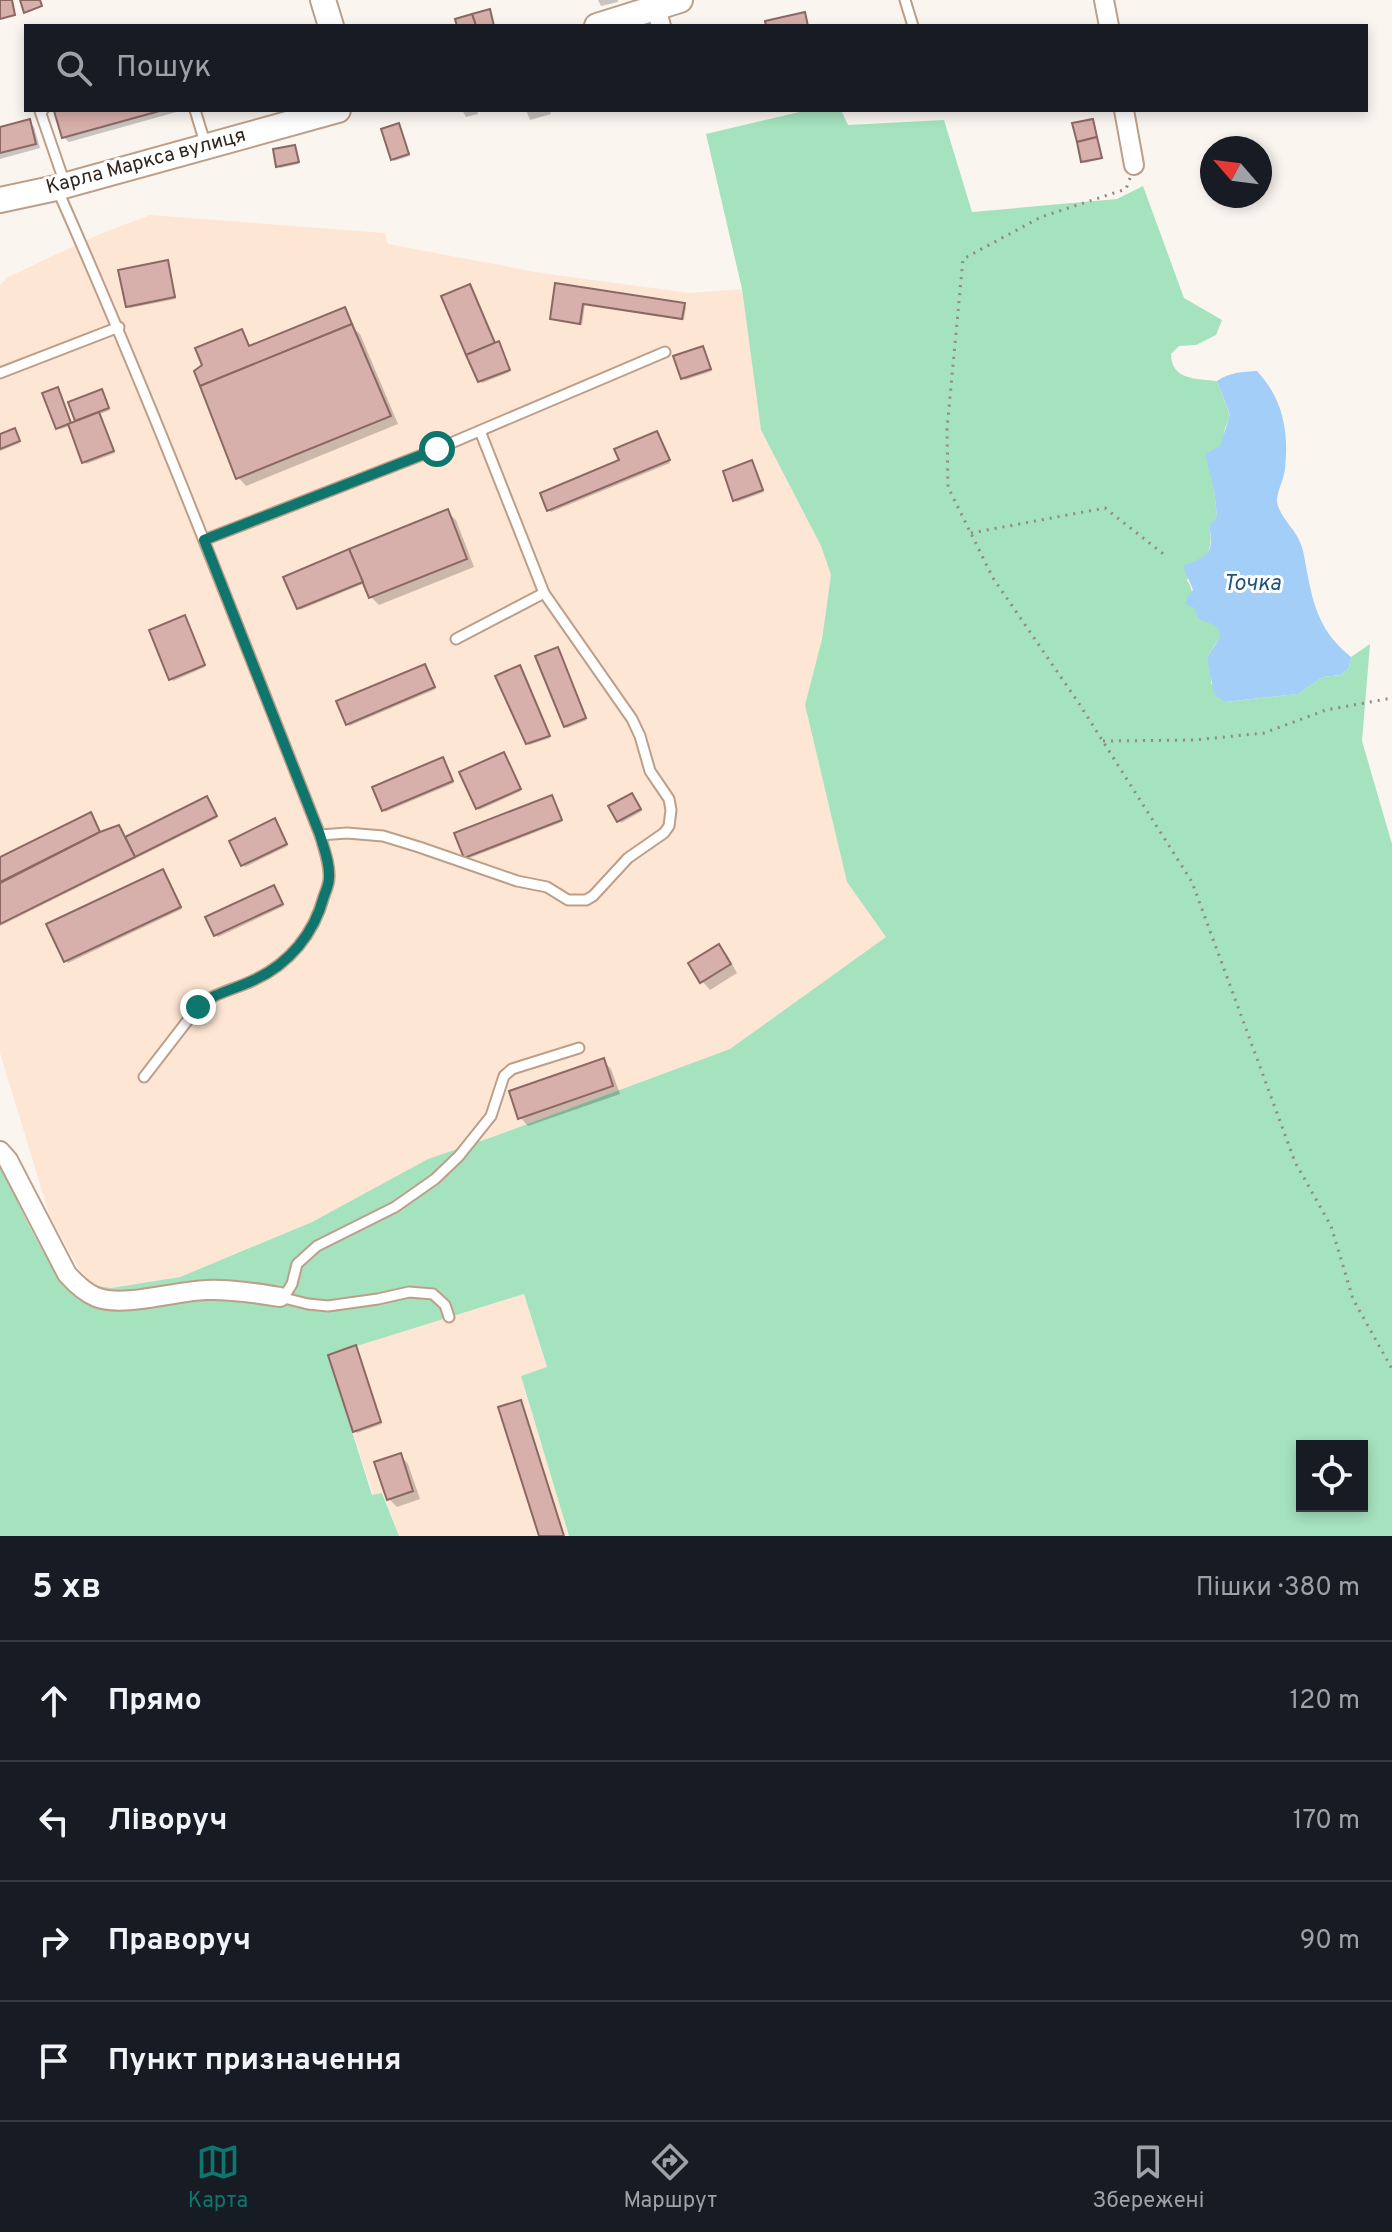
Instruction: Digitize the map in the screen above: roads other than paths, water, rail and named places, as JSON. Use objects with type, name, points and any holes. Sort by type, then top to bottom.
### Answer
[{"type":"street","points":[[323,0],[330,24]]},
{"type":"street","points":[[605,24],[657,11],[680,0]]},
{"type":"street","points":[[1104,0],[1109,24]]},
{"type":"street","name":"Карла Маркса вулиця","points":[[0,200],[331,112]]},
{"type":"street","points":[[1124,112],[1134,165]]},
{"type":"street","points":[[0,1151],[8,1160],[67,1274],[92,1295],[115,1301],[205,1290],[231,1290],[280,1297]]},
{"type":"lane","points":[[905,0],[912,24]]},
{"type":"lane","points":[[40,112],[61,186],[327,855],[329,879],[321,907],[305,940],[275,969],[207,999],[144,1077]]},
{"type":"lane","points":[[196,112],[206,146]]},
{"type":"lane","points":[[0,373],[119,327]]},
{"type":"lane","points":[[204,540],[480,431],[665,352]]},
{"type":"lane","points":[[320,835],[347,833],[383,836],[517,881],[547,887],[568,900],[579,901],[593,896],[628,858],[664,833],[669,826],[669,799],[650,771],[632,719],[544,593],[480,431]]},
{"type":"lane","points":[[456,639],[544,593]]},
{"type":"lane","points":[[280,1297],[292,1284],[297,1264],[317,1246],[395,1207],[435,1179],[459,1156],[491,1116],[504,1076],[512,1069],[579,1048]]},
{"type":"lane","points":[[280,1297],[328,1306],[409,1292],[433,1294],[445,1305],[449,1317]]},
{"type":"water","name":"Точка","points":[[1257,371],[1273,393],[1285,429],[1285,469],[1278,505],[1301,545],[1320,619],[1332,638],[1351,657],[1349,668],[1340,675],[1323,677],[1298,694],[1225,702],[1214,694],[1207,657],[1217,643],[1219,629],[1198,619],[1194,607],[1186,604],[1193,590],[1183,566],[1208,552],[1211,542],[1209,525],[1217,516],[1205,454],[1220,446],[1230,415],[1217,381],[1231,374]]}]
